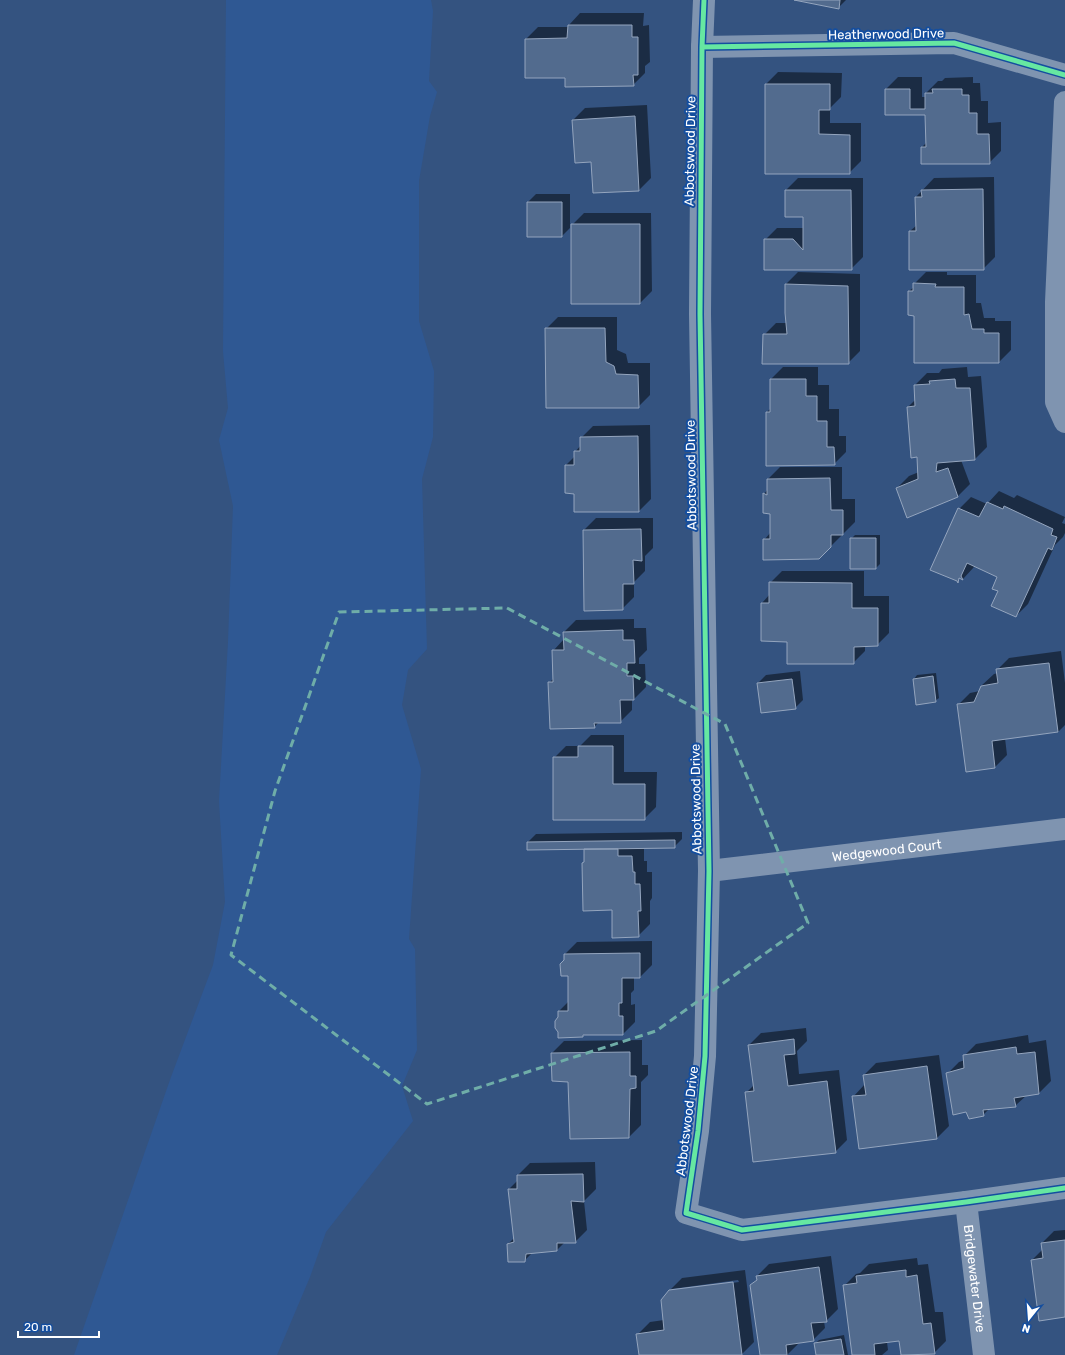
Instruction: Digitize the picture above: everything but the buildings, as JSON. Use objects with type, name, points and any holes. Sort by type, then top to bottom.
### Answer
[{"type":"street","name":"Abbotswood Drive","points":[[704,0],[702,47],[700,314],[708,871],[705,1056],[698,1130],[686,1213],[742,1230],[1065,1188]]},
{"type":"street","name":"Heatherwood Drive","points":[[702,47],[954,43],[1065,75]]},
{"type":"street","points":[[1065,102],[1056,302],[1056,402],[1065,422]]},
{"type":"street","name":"Wedgewood Court","points":[[708,871],[1065,829]]},
{"type":"street","name":"Bridgewater Drive","points":[[966,1202],[984,1355]]},
{"type":"highlighted area","points":[[507,608],[725,724],[808,923],[656,1031],[427,1104],[231,955],[275,791],[339,612]]},
{"type":"water","points":[[226,0],[431,0],[433,11],[429,81],[437,92],[430,116],[419,181],[419,321],[434,371],[433,437],[422,479],[427,649],[408,670],[402,705],[421,769],[409,939],[415,949],[417,1050],[402,1086],[413,1121],[326,1232],[310,1277],[277,1355],[74,1355],[171,1077],[213,965],[225,902],[219,801],[228,642],[233,506],[219,440],[228,408],[223,351]]},
{"type":"cycle path","points":[[704,0],[702,47],[700,314],[709,871],[705,1056],[698,1131],[686,1213],[742,1230],[1065,1188]]},
{"type":"cycle path","points":[[702,47],[954,43],[1065,75]]}]
